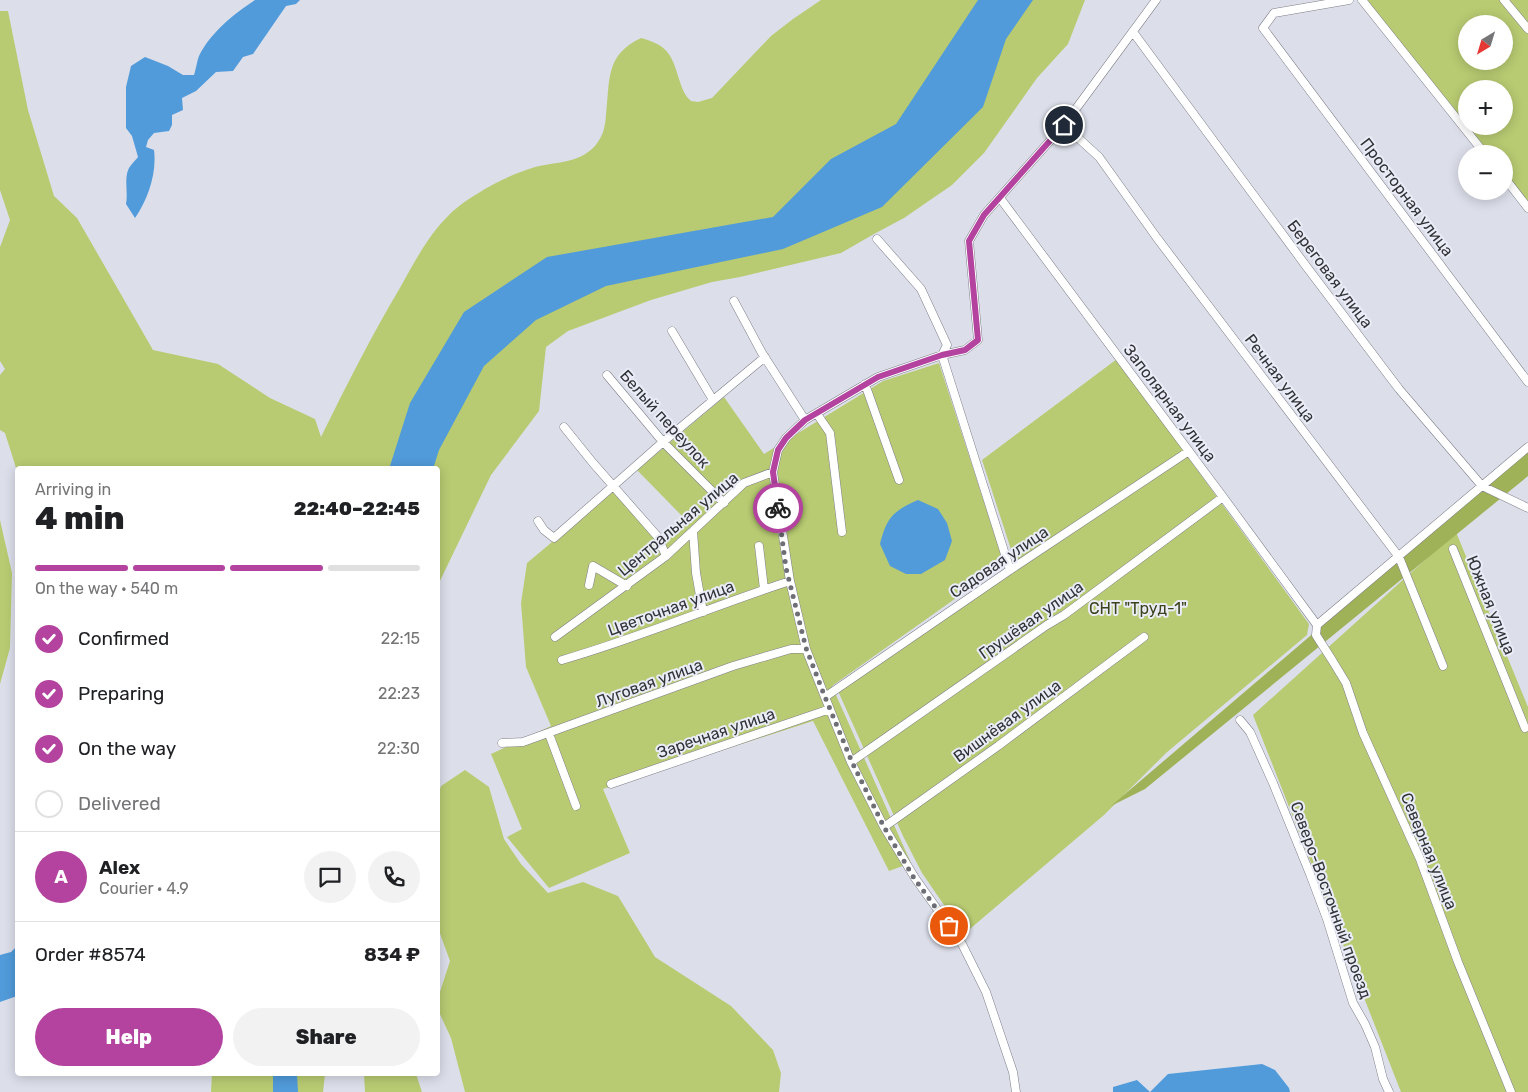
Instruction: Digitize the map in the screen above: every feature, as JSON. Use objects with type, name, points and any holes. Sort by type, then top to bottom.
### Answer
[{"type":"street","points":[[1016,1092],[1013,1072],[986,992],[961,943],[914,878],[884,827],[852,762],[825,697],[806,648],[790,581],[773,472],[778,450],[786,438],[805,420],[878,377],[942,355],[965,350],[978,340],[969,241],[984,215],[1064,125],[1156,0]]},
{"type":"street","name":"Просторная улица","points":[[1349,0],[1274,14],[1263,28],[1528,382]]},
{"type":"street","points":[[1362,0],[1478,145]]},
{"type":"street","points":[[1504,0],[1528,29]]},
{"type":"street","name":"Береговая улица","points":[[1133,32],[1399,389],[1482,486],[1528,508]]},
{"type":"street","name":"Речная улица","points":[[1064,125],[1099,157],[1169,254],[1399,557],[1443,666]]},
{"type":"street","points":[[1513,189],[1528,208]]},
{"type":"street","name":"Заполярная улица","points":[[1000,198],[1317,625]]},
{"type":"street","points":[[877,239],[921,289],[946,345],[942,355],[1010,570]]},
{"type":"street","points":[[734,301],[765,357],[805,420]]},
{"type":"street","points":[[672,331],[713,400]]},
{"type":"street","points":[[538,522],[554,538],[663,442],[765,357]]},
{"type":"street","name":"Белый переулок","points":[[607,375],[663,442],[724,503]]},
{"type":"street","points":[[864,384],[899,480]]},
{"type":"street","points":[[817,414],[830,433],[842,532]]},
{"type":"street","points":[[564,427],[658,537],[666,556]]},
{"type":"street","points":[[1317,625],[1528,447]]},
{"type":"street","name":"Садовая улица","points":[[825,697],[1010,570],[1189,451]]},
{"type":"street","name":"Центральная улица","points":[[555,637],[628,586],[666,556],[744,483],[773,472]]},
{"type":"street","name":"Грушёвая улица","points":[[852,762],[1064,615],[1223,497]]},
{"type":"street","points":[[693,531],[696,573],[703,612]]},
{"type":"street","points":[[760,546],[764,590]]},
{"type":"street","name":"Южная улица","points":[[1454,549],[1524,726],[1528,716]]},
{"type":"street","points":[[589,585],[593,566],[628,586]]},
{"type":"street","name":"Цветочная улица","points":[[562,660],[602,649],[790,581]]},
{"type":"street","name":"Северная улица","points":[[1317,625],[1316,635],[1346,683],[1363,733],[1420,859],[1458,962],[1511,1092]]},
{"type":"street","name":"Вишнёвая улица","points":[[884,827],[998,746],[1144,637]]},
{"type":"street","name":"Луговая улица","points":[[502,743],[524,742],[733,666],[791,649],[806,648]]},
{"type":"street","name":"Заречная улица","points":[[611,784],[830,709]]},
{"type":"street","name":"Северо-Восточный проезд","points":[[1240,720],[1250,732],[1310,874],[1327,919],[1353,1003],[1365,1024],[1375,1048],[1383,1079],[1389,1092]]},
{"type":"street","points":[[549,734],[576,806]]},
{"type":"green space","points":[[821,0],[1085,0],[1068,44],[1037,78],[984,153],[952,185],[904,218],[841,253],[712,282],[651,300],[568,331],[546,347],[539,411],[491,475],[440,581],[440,466],[15,466],[5,433],[0,430],[0,375],[5,369],[0,361],[0,247],[10,220],[0,190],[0,11],[8,11],[28,110],[54,196],[77,218],[153,350],[218,364],[270,398],[315,419],[321,437],[380,323],[435,230],[459,206],[497,183],[532,168],[565,162],[581,156],[595,146],[600,139],[606,120],[609,80],[615,61],[621,52],[641,38],[659,45],[669,54],[685,94],[691,101],[698,102],[712,98],[771,36]]},
{"type":"green space","points":[[1366,0],[1528,0],[1528,206],[1513,187],[1513,145],[1480,145],[1472,135],[1513,135],[1513,80],[1458,80],[1458,117]]},
{"type":"green space","name":"СНТ \"Труд-1\"","points":[[1117,359],[1309,624],[1307,635],[1166,753],[1104,815],[964,934],[922,873],[903,836],[838,691],[1016,565],[982,460]]},
{"type":"green space","points":[[939,363],[1004,564],[832,686],[911,863],[889,871],[813,721],[603,789],[630,853],[549,888],[507,837],[522,829],[491,754],[551,726],[526,667],[521,603],[527,563],[613,491],[658,539],[683,517],[637,470],[724,397],[764,454],[883,381]]},
{"type":"green space","points":[[1528,450],[1528,476],[1145,789],[1111,806]]},
{"type":"green space","points":[[0,520],[12,573],[10,648],[0,684]]},
{"type":"green space","points":[[1456,532],[1528,707],[1528,1092],[1401,1092],[1253,715]]},
{"type":"green space","points":[[465,770],[489,787],[504,839],[521,864],[548,893],[583,882],[618,896],[655,957],[731,1006],[773,1050],[781,1073],[779,1092],[465,1092],[451,1038],[440,1014],[440,992],[450,961],[440,934],[441,786]]},
{"type":"green space","points":[[212,1076],[325,1076],[323,1092],[211,1092]]},
{"type":"green space","points":[[364,1076],[417,1076],[422,1092],[365,1092]]},
{"type":"water","points":[[255,0],[300,0],[296,4],[286,6],[253,54],[243,57],[233,71],[216,72],[196,91],[182,98],[183,110],[172,115],[172,125],[169,131],[154,133],[148,140],[146,147],[154,150],[153,177],[148,194],[135,218],[126,204],[128,171],[138,157],[132,136],[126,128],[126,87],[131,66],[145,57],[168,66],[183,75],[194,75],[199,56],[216,31]]},
{"type":"water","points":[[978,0],[1033,0],[1006,39],[983,107],[882,207],[783,249],[606,286],[536,320],[484,366],[439,450],[434,466],[390,466],[410,403],[464,312],[547,257],[773,217],[831,159],[896,124]]},
{"type":"water","points":[[918,500],[938,509],[947,523],[952,541],[945,560],[921,574],[906,574],[890,566],[880,544],[885,527],[892,516],[902,508]]},
{"type":"water","points":[[15,948],[15,997],[0,1002],[0,955],[11,952]]},
{"type":"water","points":[[1262,1064],[1275,1070],[1290,1092],[1150,1092],[1168,1074]]},
{"type":"water","points":[[273,1076],[297,1076],[298,1092],[273,1092]]},
{"type":"water","points":[[1137,1080],[1150,1092],[1113,1092],[1113,1087]]},
{"type":"way so far","points":[[778,508],[786,568],[806,648],[825,697],[852,762],[884,827],[914,878],[949,926]]},
{"type":"route","points":[[778,508],[773,472],[778,450],[786,438],[805,420],[878,377],[942,355],[965,350],[978,340],[969,241],[984,215],[1064,125]]}]
